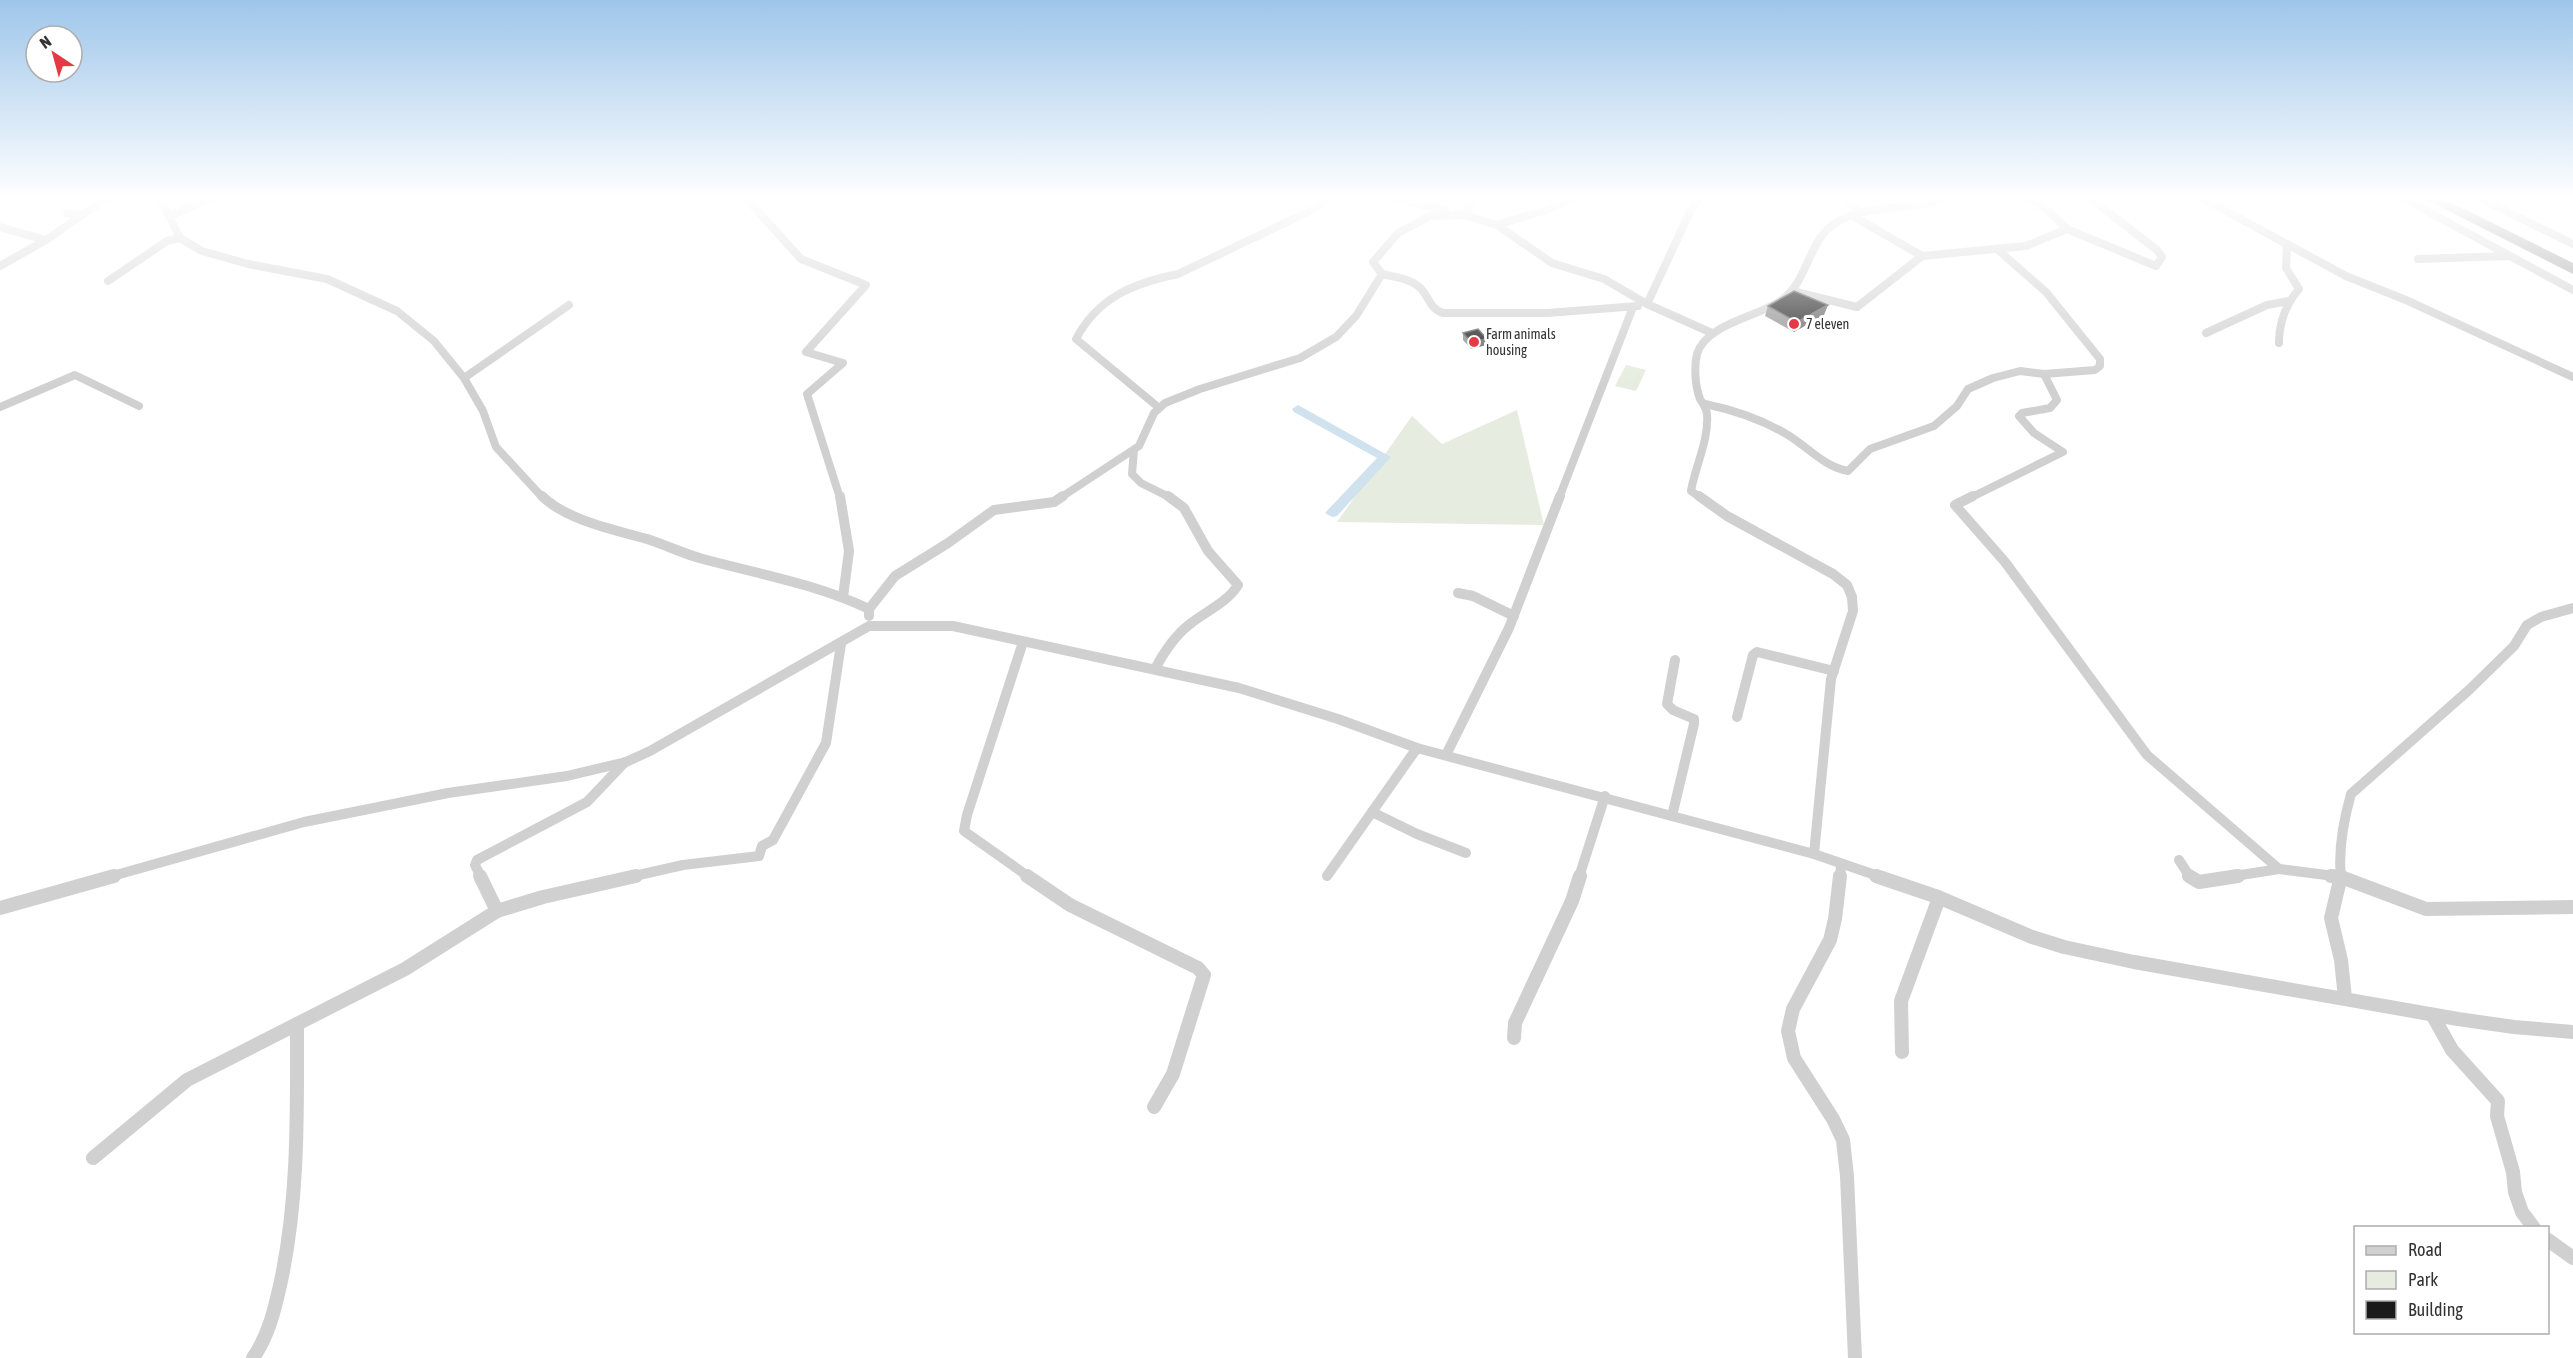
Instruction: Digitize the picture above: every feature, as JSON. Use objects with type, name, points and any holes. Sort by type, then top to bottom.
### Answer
[{"type":"highway","points":[[2558,261],[2573,269]]},
{"type":"street","points":[[108,281],[137,261]]},
{"type":"street","points":[[239,261],[327,279],[398,311],[434,341],[464,378],[483,411],[496,447],[544,499],[608,529],[649,540],[701,559],[756,571],[843,597],[869,609]]},
{"type":"street","points":[[805,261],[867,285],[806,352],[843,363],[807,394],[837,478],[841,499],[849,553],[843,597]]},
{"type":"street","points":[[1158,407],[1076,339],[1084,324],[1117,293],[1186,270],[1204,261]]},
{"type":"street","points":[[1374,261],[1382,274],[1413,282],[1421,288],[1432,309],[1443,313],[1547,314],[1647,304]]},
{"type":"street","points":[[1550,261],[1604,279],[1647,304],[1713,333]]},
{"type":"street","points":[[1647,304],[1667,261]]},
{"type":"street","points":[[1808,261],[1792,291],[1751,316],[1713,333],[1700,348],[1694,368],[1699,395],[1705,404],[1706,423],[1691,491],[1728,516],[1833,574],[1847,585],[1852,597],[1853,611],[1832,679],[1814,854]]},
{"type":"street","points":[[1792,291],[1857,308],[1915,261]]},
{"type":"street","points":[[1705,404],[1730,409],[1763,422],[1792,437],[1833,468],[1848,471],[1874,447],[1934,426],[1957,406],[1968,389],[2005,373],[2020,371],[2044,374],[2095,370],[2101,364],[2082,336],[2046,292],[2011,261]]},
{"type":"street","points":[[2145,261],[2156,266],[2159,261]]},
{"type":"street","points":[[2280,343],[2279,331],[2289,301],[2299,289],[2286,268],[2286,261]]},
{"type":"street","points":[[2319,261],[2346,276],[2406,300],[2573,377]]},
{"type":"street","points":[[2520,261],[2573,290]]},
{"type":"street","points":[[868,626],[869,609],[896,576],[948,543],[991,511],[1054,502],[1139,446],[1158,407],[1217,382],[1277,366],[1327,343],[1343,331],[1382,274]]},
{"type":"street","points":[[2206,333],[2258,309],[2289,301]]},
{"type":"street","points":[[464,378],[568,305]]},
{"type":"street","points":[[1446,755],[1514,616],[1633,307]]},
{"type":"street","points":[[2044,374],[2057,400],[2050,408],[2022,413],[2019,416],[2034,433],[2063,452],[1955,505],[2005,562],[2147,755],[2279,869]]},
{"type":"street","points":[[0,407],[75,375],[138,406]]},
{"type":"street","points":[[1134,450],[1132,474],[1141,483],[1184,508],[1208,551],[1238,585],[1232,594],[1200,616],[1165,649],[1155,669]]},
{"type":"street","points":[[1458,593],[1473,596],[1514,616]]},
{"type":"street","points":[[2345,998],[2341,960],[2331,918],[2341,877],[2339,860],[2344,818],[2351,794],[2469,690],[2514,646],[2527,625],[2541,617],[2573,608]]},
{"type":"street","points":[[0,908],[344,812],[448,793],[567,776],[626,762],[827,648],[841,644],[868,626],[953,626],[1239,688],[1338,719],[1417,748],[1605,796],[1814,854],[1841,865],[1893,880],[2035,938],[2063,947],[2433,1016],[2505,1028],[2573,1032]]},
{"type":"street","points":[[1023,642],[967,815],[964,831],[1032,882],[1070,905],[1198,969],[1204,975],[1173,1074],[1154,1107]]},
{"type":"street","points":[[93,1158],[187,1080],[423,959],[497,911],[543,897],[683,865],[759,856],[762,846],[773,840],[826,743],[841,644]]},
{"type":"street","points":[[1737,717],[1753,655],[1757,652],[1834,671]]},
{"type":"street","points":[[1672,816],[1694,724],[1694,719],[1672,710],[1667,704],[1675,660]]},
{"type":"street","points":[[1327,876],[1417,748]]},
{"type":"street","points":[[497,911],[475,865],[477,860],[587,802],[626,762]]},
{"type":"street","points":[[1514,1038],[1515,1023],[1572,901],[1605,796]]},
{"type":"street","points":[[1372,812],[1417,834],[1466,853]]},
{"type":"street","points":[[2179,860],[2190,877],[2199,882],[2279,869],[2341,877],[2426,909],[2573,907]]},
{"type":"street","points":[[1841,865],[1835,918],[1827,949],[1798,999],[1791,1014],[1788,1031],[1790,1045],[1799,1066],[1840,1132],[1847,1178],[1855,1358]]},
{"type":"street","points":[[1902,1052],[1901,1002],[1939,898]]},
{"type":"street","points":[[2433,1016],[2452,1050],[2498,1101],[2497,1116],[2515,1192],[2522,1212],[2534,1226]]},
{"type":"street","points":[[252,1358],[261,1344],[274,1312],[285,1268],[296,1182],[297,1024]]},
{"type":"street","points":[[2549,1241],[2573,1258]]},
{"type":"green space","points":[[1626,365],[1646,370],[1636,391],[1615,386]]},
{"type":"green space","points":[[1517,410],[1544,525],[1337,522],[1412,416],[1442,444]]},
{"type":"building","points":[[1794,291],[1828,305],[1797,322],[1768,306]]},
{"type":"building","points":[[1478,329],[1487,339],[1471,342],[1463,333]]},
{"type":"waterway","points":[[1298,409],[1385,457],[1332,513]]},
{"type":"place","name":"7 eleven","points":[[1794,324]]},
{"type":"place","name":"Farm animals housing","points":[[1474,342]]}]
